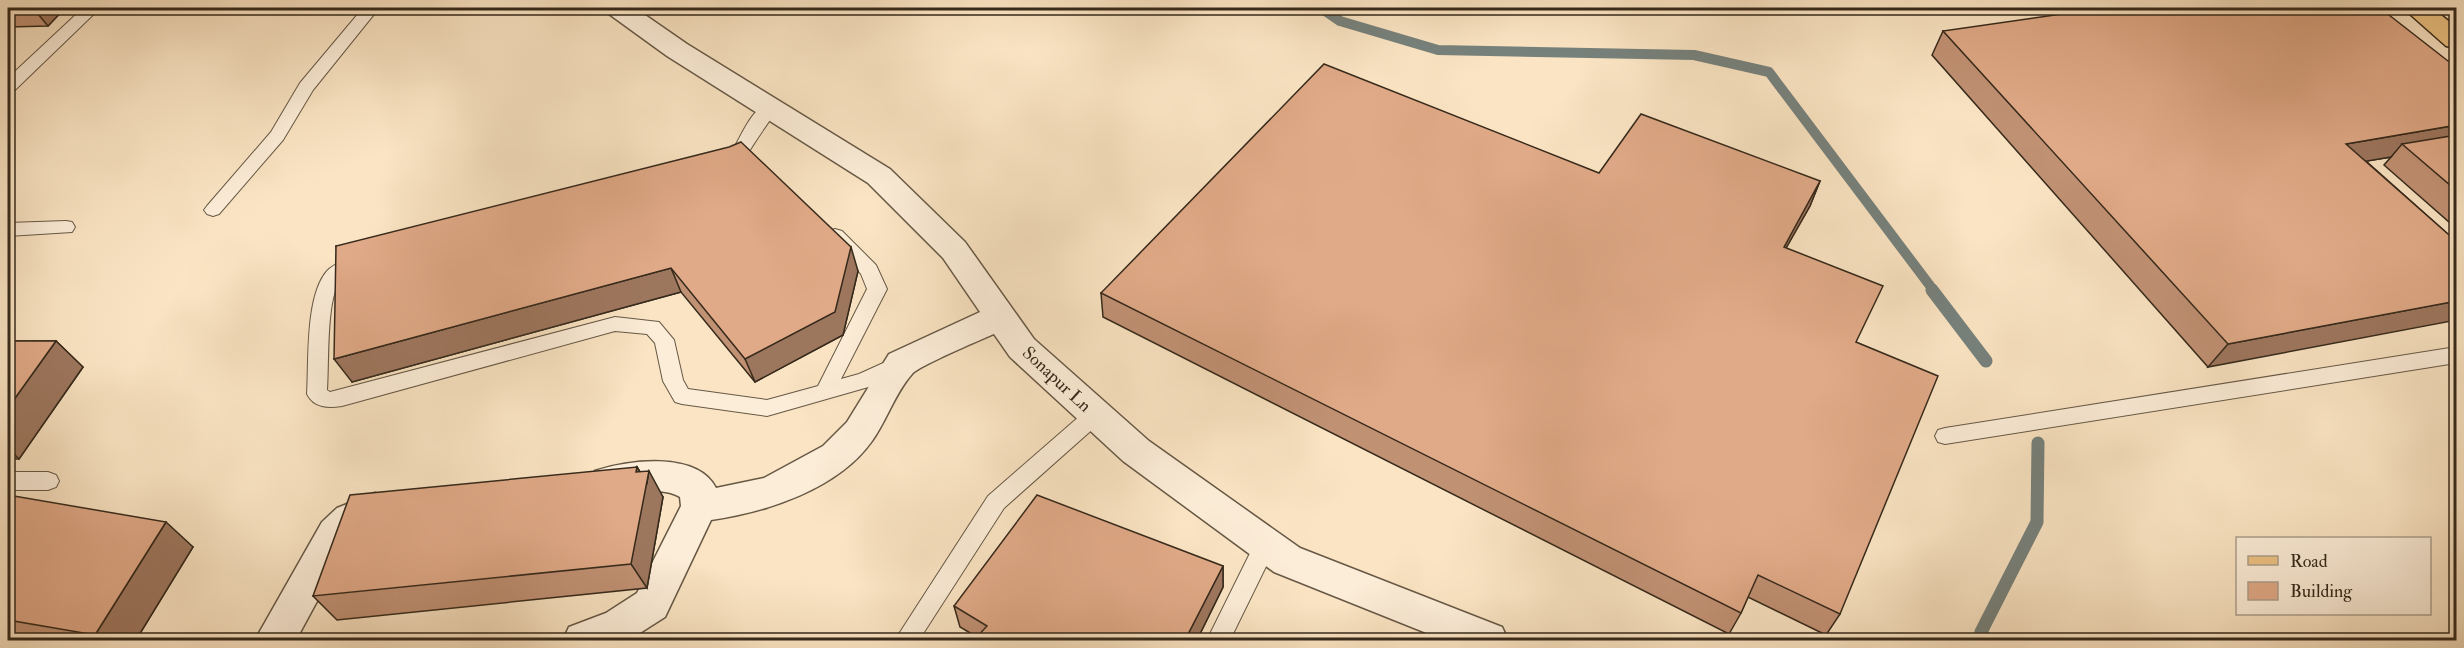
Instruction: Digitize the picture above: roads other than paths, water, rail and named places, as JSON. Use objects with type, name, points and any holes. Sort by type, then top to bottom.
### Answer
[{"type":"main road","points":[[2416,8],[2457,40]]},
{"type":"street","name":"Sonapur Ln","points":[[618,8],[677,50],[879,176],[954,250],[1022,348],[1136,451],[1287,560],[1488,640]]},
{"type":"street","points":[[699,506],[741,500],[772,491],[796,480],[836,456],[859,432],[900,363],[1000,317]]},
{"type":"street","points":[[575,486],[658,476],[678,478],[698,489],[699,506],[651,605],[620,626],[594,638],[583,640]]},
{"type":"street","points":[[276,640],[335,533],[350,519],[375,509],[410,505]]},
{"type":"lane","points":[[8,87],[92,8]]},
{"type":"lane","points":[[213,210],[277,136],[306,87],[371,8]]},
{"type":"lane","points":[[722,153],[744,146],[757,123],[770,108]]},
{"type":"lane","points":[[744,146],[761,162]]},
{"type":"lane","points":[[819,220],[869,270],[877,289],[825,391]]},
{"type":"lane","points":[[8,230],[66,227]]},
{"type":"lane","points":[[369,260],[346,267],[332,278],[324,297],[316,394],[328,400],[615,324],[652,327],[664,340],[673,381],[682,396],[767,408],[866,380],[900,363]]},
{"type":"lane","points":[[1945,436],[2457,355]]},
{"type":"lane","points":[[906,640],[996,502],[1096,414]]},
{"type":"lane","points":[[8,481],[48,481]]},
{"type":"lane","points":[[1218,640],[1266,544]]},
{"type":"waterway","points":[[1321,8],[1340,21],[1438,50],[1694,55],[1769,72],[1934,291]]},
{"type":"waterway","points":[[1932,290],[1986,361]]},
{"type":"waterway","points":[[1987,640],[1981,632],[2037,522],[2038,443]]}]
